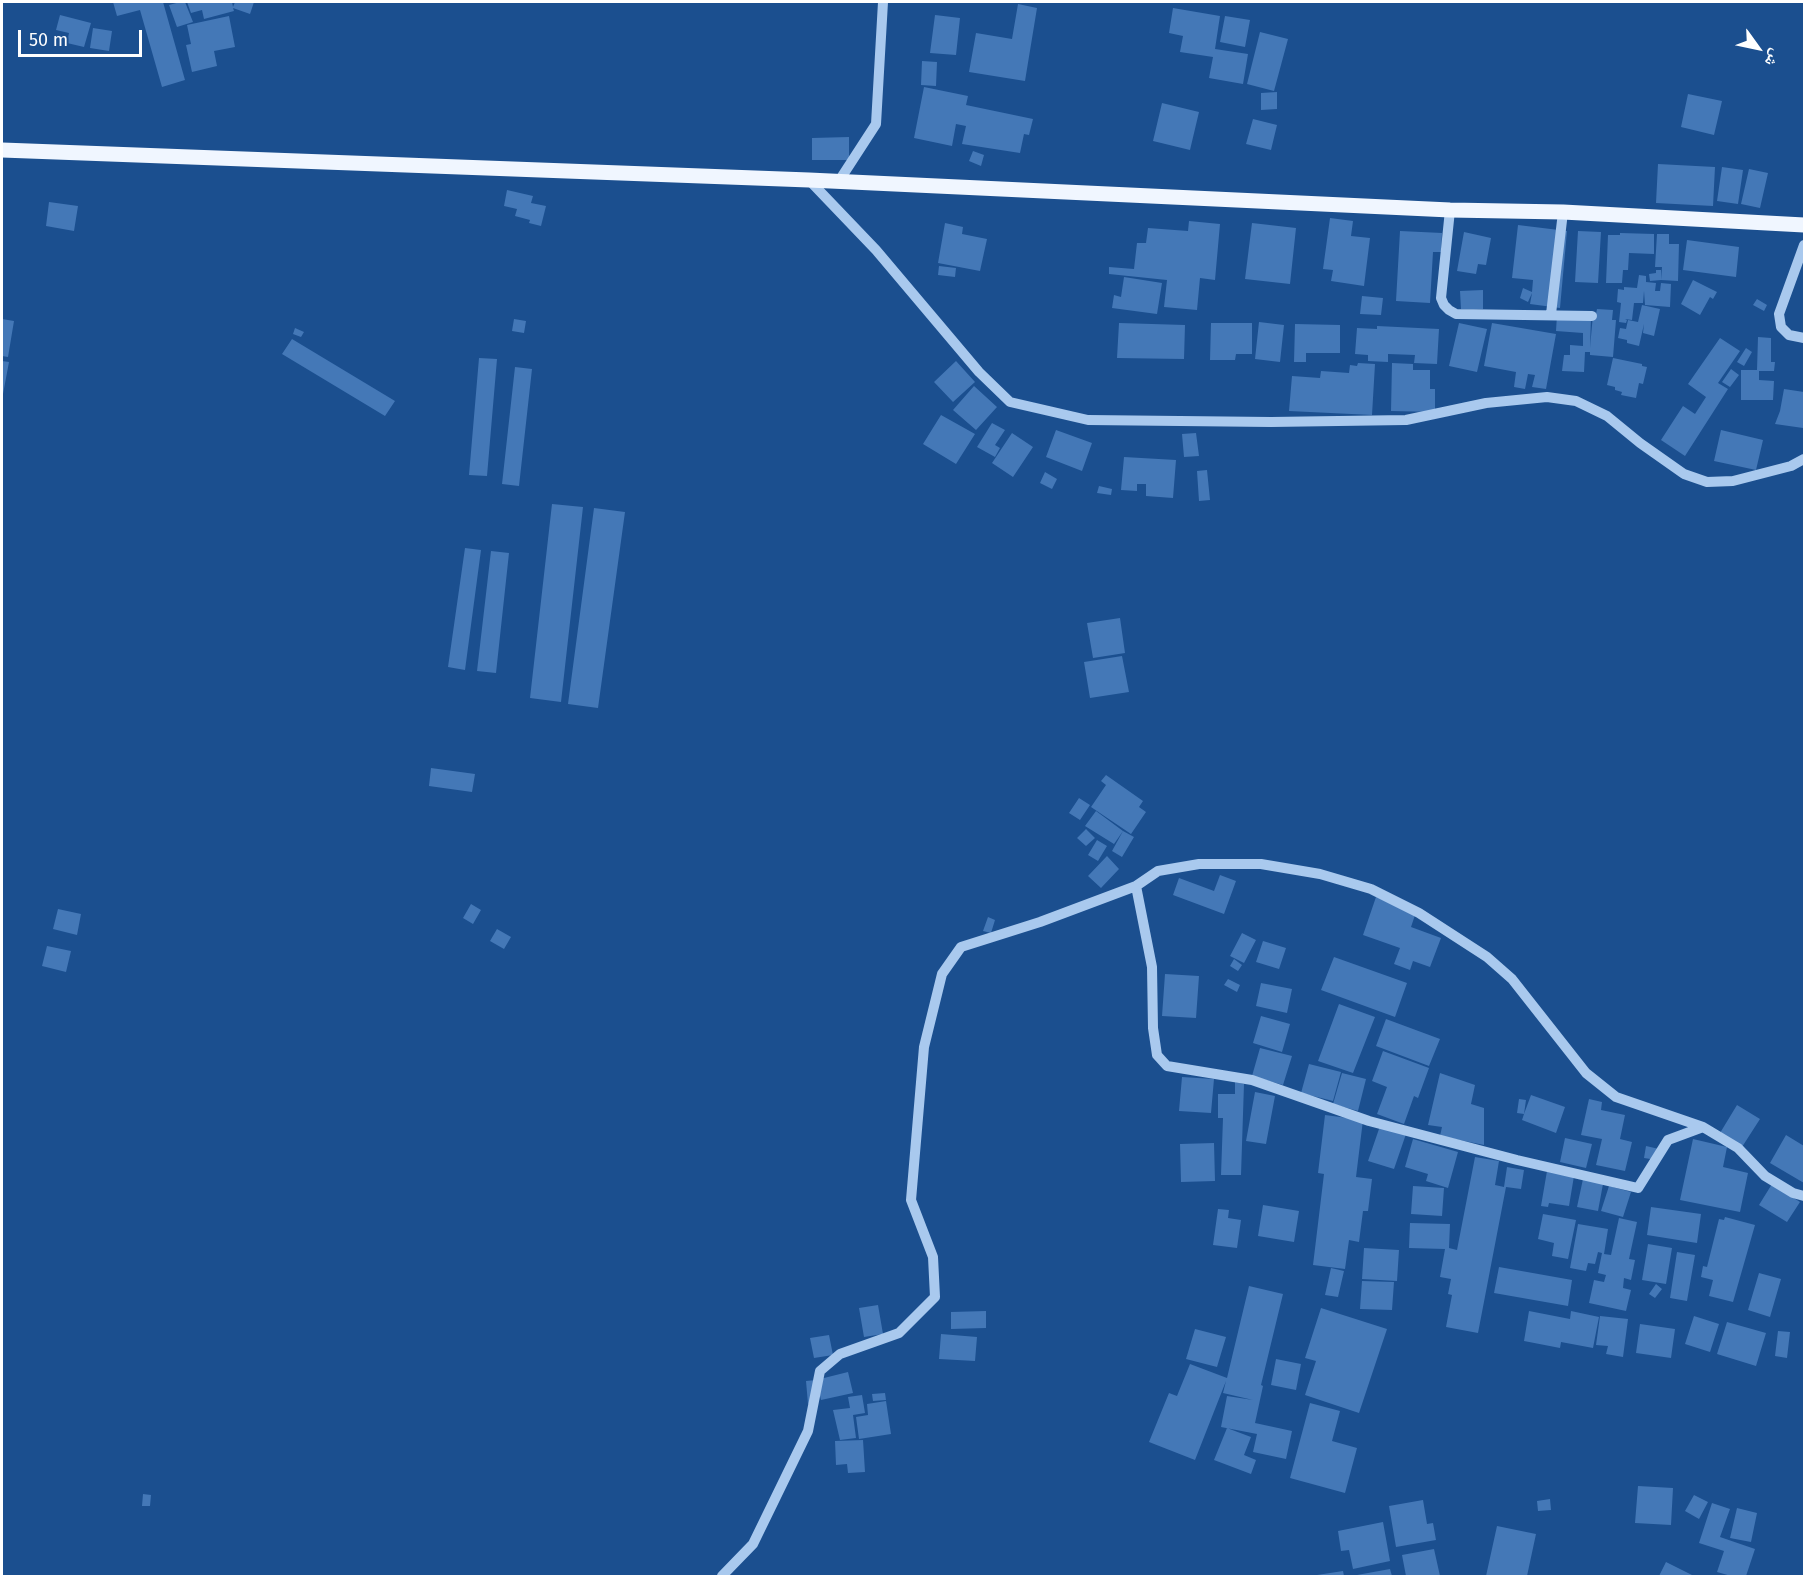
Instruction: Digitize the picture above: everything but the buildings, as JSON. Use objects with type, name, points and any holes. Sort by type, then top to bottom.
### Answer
[{"type":"main road","points":[[2,150],[839,181],[1449,210],[1563,212],[1804,225]]},
{"type":"street","points":[[839,181],[876,124],[883,2]]},
{"type":"street","points":[[809,180],[876,250],[979,372],[1010,402],[1088,420],[1271,422],[1406,420],[1486,403],[1547,397],[1576,401],[1607,416],[1684,474],[1707,482],[1733,481],[1791,466],[1804,459]]},
{"type":"street","points":[[1449,210],[1441,298],[1444,305],[1456,314],[1592,316]]},
{"type":"street","points":[[1551,314],[1563,212]]},
{"type":"street","points":[[1804,245],[1779,314],[1781,327],[1789,335],[1804,338]]},
{"type":"street","points":[[722,1576],[753,1544],[808,1431],[820,1371],[840,1354],[898,1333],[935,1297],[933,1257],[911,1200],[924,1047],[942,974],[961,947],[1040,922],[1136,886],[1158,871],[1199,864],[1251,864],[1320,874],[1371,888],[1419,913],[1487,957],[1512,979],[1586,1073],[1616,1096],[1703,1127],[1738,1148],[1765,1176],[1793,1193],[1804,1196]]},
{"type":"street","points":[[1136,886],[1152,967],[1153,1028],[1157,1055],[1167,1066],[1252,1080],[1369,1120],[1517,1160],[1638,1188],[1668,1140],[1703,1127]]}]
